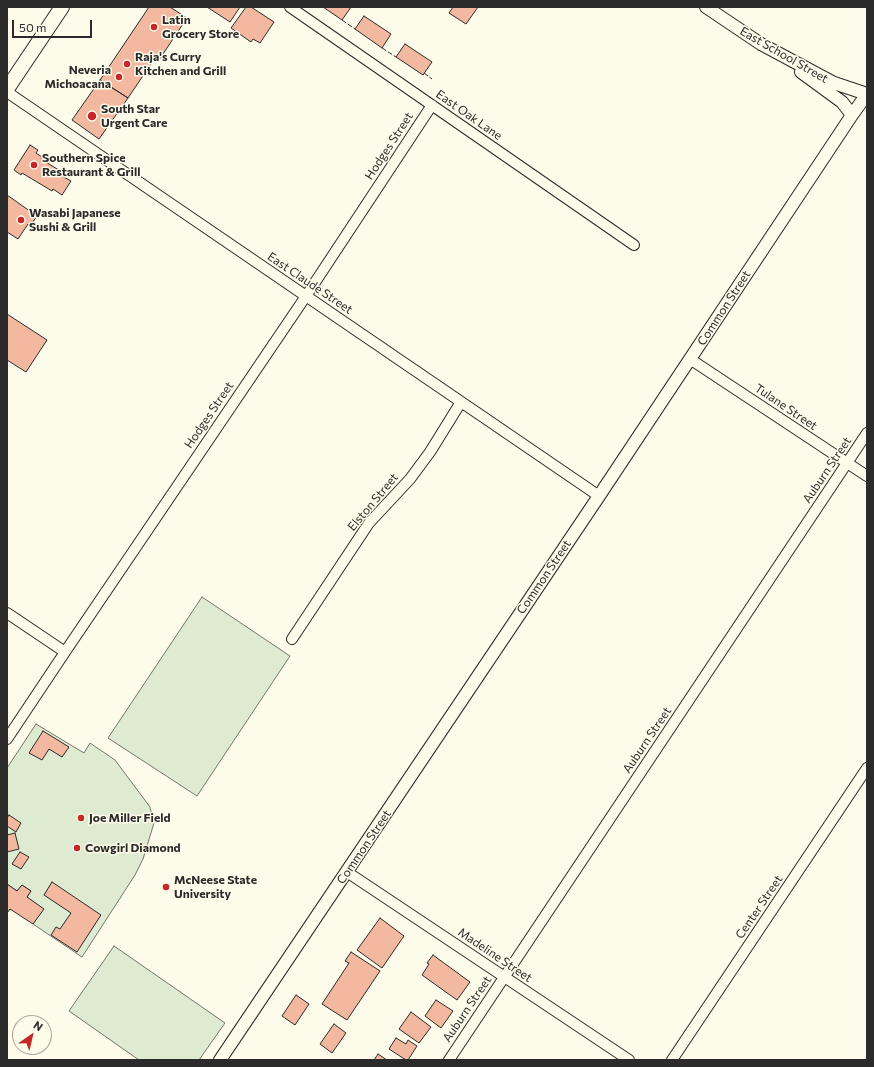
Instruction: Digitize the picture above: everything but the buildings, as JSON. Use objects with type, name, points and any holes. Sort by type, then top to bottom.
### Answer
[{"type":"main road","points":[[7,91],[62,7]]},
{"type":"street","name":"East Oak Lane","points":[[290,7],[634,245]]},
{"type":"street","name":"East School Street","points":[[706,7],[761,44],[834,83],[867,94]]},
{"type":"street","points":[[761,44],[842,102],[852,115]]},
{"type":"street","name":"East Claude Street","points":[[7,91],[599,496]]},
{"type":"street","name":"Common Street","points":[[220,1060],[867,94]]},
{"type":"street","name":"Hodges Street","points":[[7,739],[306,296],[432,105]]},
{"type":"street","name":"Tulane Street","points":[[690,359],[867,476]]},
{"type":"street","name":"Elston Street","points":[[292,639],[369,523],[401,490],[422,463],[449,424],[461,402]]},
{"type":"street","name":"Auburn Street","points":[[449,1060],[867,434]]},
{"type":"street","points":[[7,613],[65,652]]},
{"type":"street","name":"Center Street","points":[[672,1060],[867,768]]},
{"type":"street","name":"Madeline Street","points":[[347,872],[629,1060]]},
{"type":"green space","points":[[202,597],[290,656],[197,796],[108,738]]},
{"type":"green space","name":"Cowgirl Diamond","points":[[36,724],[84,753],[90,743],[115,760],[150,807],[154,823],[143,859],[135,875],[82,957],[33,924],[43,909],[27,897],[31,891],[22,885],[17,891],[7,884],[7,768]]},
{"type":"green space","points":[[114,946],[225,1023],[199,1060],[139,1060],[69,1011]]},
{"type":"fence","points":[[342,20],[355,29]]},
{"type":"fence","points":[[382,48],[396,57]]},
{"type":"fence","points":[[424,73],[432,79]]},
{"type":"place","name":"Latin Grocery Store","points":[[154,27]]},
{"type":"place","name":"Raja's Curry Kitchen and Grill","points":[[127,64]]},
{"type":"place","name":"Neveria Michoacana","points":[[119,77]]},
{"type":"place","name":"South Star Urgent Care","points":[[92,116]]},
{"type":"place","name":"Southern Spice Restaurant & Grill","points":[[34,165]]},
{"type":"place","name":"Wasabi Japanese Sushi & Grill","points":[[21,220]]},
{"type":"place","name":"Joe Miller Field","points":[[81,818]]},
{"type":"place","name":"Cowgirl Diamond","points":[[77,848]]},
{"type":"place","name":"McNeese State University","points":[[166,887]]}]
